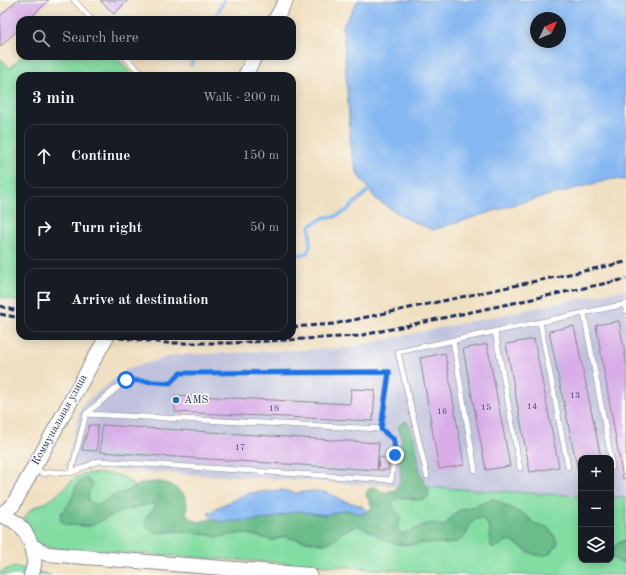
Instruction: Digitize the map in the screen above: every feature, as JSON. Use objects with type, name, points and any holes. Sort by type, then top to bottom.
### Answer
[{"type":"main road","points":[[277,16],[286,0]]},
{"type":"main road","points":[[247,72],[253,60]]},
{"type":"main road","name":"Коммунальная улица","points":[[13,505],[105,340]]},
{"type":"main road","points":[[13,505],[0,515],[12,520],[23,530],[32,546],[32,569]]},
{"type":"main road","points":[[13,505],[15,523]]},
{"type":"main road","points":[[32,546],[48,554],[310,575]]},
{"type":"main road","points":[[32,569],[48,554]]},
{"type":"lane","points":[[74,0],[88,16]]},
{"type":"lane","points":[[128,60],[140,72]]},
{"type":"lane","points":[[427,476],[398,352],[625,304],[626,311]]},
{"type":"lane","points":[[584,313],[610,455]]},
{"type":"lane","points":[[540,322],[568,467]]},
{"type":"lane","points":[[495,331],[520,468]]},
{"type":"lane","points":[[453,340],[475,470]]},
{"type":"lane","points":[[71,474],[86,414],[126,380],[170,383],[180,373],[389,372],[381,429]]},
{"type":"lane","points":[[33,469],[45,474],[49,472],[71,474],[98,461],[391,480],[395,455],[394,440],[381,429],[86,414]]},
{"type":"shaded area","points":[[626,289],[626,498],[614,498],[614,455],[578,455],[578,496],[427,487],[420,472],[413,433],[399,431],[402,438],[401,441],[403,451],[400,462],[401,479],[398,486],[65,467],[82,405],[127,369],[175,355],[345,348]]},
{"type":"green space","points":[[0,58],[10,68],[18,60],[119,60],[130,72],[16,72],[16,301],[0,297]]},
{"type":"green space","points":[[403,422],[407,422],[410,427],[416,446],[420,471],[429,496],[425,499],[400,497],[392,502],[394,509],[401,518],[397,529],[402,534],[431,523],[444,526],[459,510],[476,506],[493,499],[525,515],[536,525],[550,529],[558,543],[552,551],[545,555],[539,555],[532,553],[512,542],[505,541],[494,548],[491,544],[489,526],[481,518],[474,520],[463,538],[455,543],[405,545],[389,542],[362,527],[357,526],[342,532],[334,540],[326,544],[289,538],[286,536],[273,540],[243,533],[218,537],[195,532],[175,531],[156,533],[147,527],[145,520],[154,508],[154,503],[119,512],[90,526],[66,525],[60,520],[61,513],[71,500],[76,485],[85,479],[88,479],[93,485],[88,492],[88,500],[91,503],[98,505],[112,496],[133,489],[142,483],[160,482],[172,485],[184,495],[187,503],[186,515],[199,522],[210,519],[225,522],[270,519],[296,511],[325,515],[345,510],[363,514],[372,508],[366,495],[368,490],[372,487],[377,488],[383,493],[395,490],[398,486],[401,479],[400,462],[403,451],[401,445],[402,438],[398,427]]},
{"type":"green space","points":[[82,474],[117,475],[127,479],[136,487],[112,496],[98,506],[88,500],[88,492],[93,485],[85,479],[76,485],[73,497],[66,509],[66,525],[90,526],[119,512],[154,502],[156,506],[146,517],[164,533],[175,531],[195,532],[218,537],[243,533],[273,540],[286,536],[289,538],[323,544],[334,540],[342,532],[357,526],[366,529],[382,539],[395,543],[445,544],[457,542],[467,534],[467,530],[474,519],[481,518],[489,526],[492,547],[499,546],[505,541],[509,541],[515,543],[529,553],[537,555],[542,555],[558,543],[550,529],[536,525],[528,517],[493,499],[456,512],[444,526],[437,524],[402,534],[396,529],[401,518],[394,509],[392,502],[398,497],[416,500],[426,498],[429,491],[427,487],[578,496],[578,563],[614,563],[614,558],[617,561],[626,562],[626,575],[468,575],[50,548],[34,541],[24,520],[26,515],[32,509],[49,501],[73,479]]},
{"type":"green space","points":[[614,497],[626,498],[626,540],[614,547]]},
{"type":"green space","points":[[626,540],[626,562],[618,561],[614,558],[614,548],[617,544]]},
{"type":"green space","points":[[17,567],[51,575],[0,575],[0,572]]},
{"type":"water","points":[[358,0],[626,0],[626,180],[612,179],[516,204],[433,230],[403,217],[376,199],[358,175],[351,150],[343,26]]},
{"type":"water","points":[[282,490],[296,493],[315,491],[329,493],[343,501],[362,506],[367,512],[363,514],[345,510],[325,515],[296,511],[269,519],[225,522],[214,520],[208,514],[216,508],[249,493]]},
{"type":"building","points":[[17,0],[49,0],[32,16],[16,16],[16,32],[0,47],[0,16]]},
{"type":"building","points":[[100,0],[128,0],[114,14]]},
{"type":"building","points":[[619,321],[626,360],[626,478],[623,479],[596,325]]},
{"type":"building","points":[[574,326],[600,455],[578,455],[578,471],[549,331]]},
{"type":"building","points":[[534,339],[559,467],[530,472],[506,344]]},
{"type":"building","points":[[487,344],[510,466],[486,470],[463,349]]},
{"type":"building","points":[[445,353],[464,465],[439,469],[420,358]]},
{"type":"building","points":[[351,389],[375,390],[373,421],[175,412],[175,395],[350,404]]},
{"type":"building","points":[[89,425],[98,425],[97,451],[82,450]]},
{"type":"building","points":[[102,425],[379,443],[377,470],[100,452]]},
{"type":"building","points":[[379,457],[389,458],[388,470],[378,470]]},
{"type":"waterway","points":[[216,16],[224,0]]},
{"type":"waterway","points":[[191,65],[194,60]]},
{"type":"waterway","points":[[296,255],[307,253],[310,246],[310,226],[325,217],[334,217],[346,211],[369,190]]},
{"type":"railway","points":[[296,327],[334,324],[626,262]]},
{"type":"railway","points":[[296,339],[358,336],[626,279]]},
{"type":"railway","points":[[0,306],[16,311]]},
{"type":"railway","points":[[0,314],[16,317]]},
{"type":"railway","points":[[139,340],[167,343],[231,343],[285,340]]},
{"type":"place","name":"AMS","points":[[176,400]]},
{"type":"route","points":[[126,380],[170,383],[180,373],[389,372],[381,429],[394,440],[395,455]]}]
